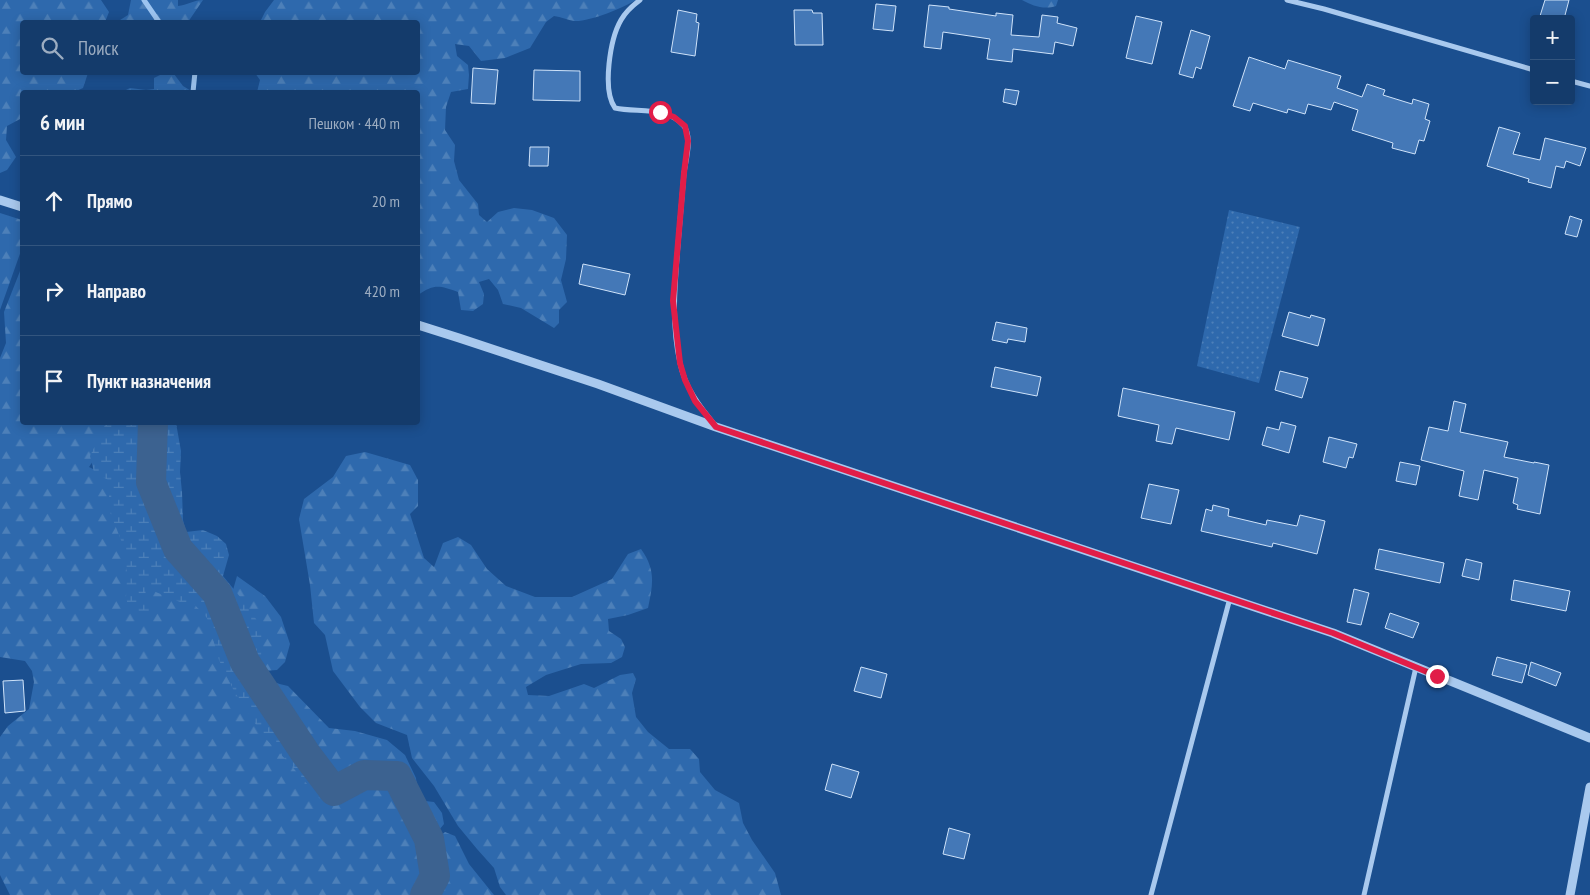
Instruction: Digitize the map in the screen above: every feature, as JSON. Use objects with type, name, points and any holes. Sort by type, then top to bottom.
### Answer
[{"type":"street","points":[[640,0],[627,10],[620,21],[613,40],[608,80],[610,102],[615,108],[627,111],[660,112],[674,117],[685,126],[688,141],[673,301],[677,345],[685,380],[695,401],[716,427]]},
{"type":"street","points":[[1287,0],[1324,8],[1480,56],[1530,69]]},
{"type":"street","points":[[1575,82],[1590,86]]},
{"type":"street","points":[[0,200],[20,206]]},
{"type":"street","points":[[420,326],[598,384],[716,427],[1333,633],[1590,738]]},
{"type":"street","points":[[1151,895],[1230,598]]},
{"type":"street","points":[[1364,895],[1416,667]]},
{"type":"street","points":[[1570,895],[1590,787]]},
{"type":"green space","points":[[0,0],[101,0],[109,12],[106,20],[20,20],[20,75],[87,75],[83,88],[78,90],[20,90],[20,119],[7,126],[6,140],[16,157],[7,170],[0,173]]},
{"type":"green space","points":[[131,0],[178,0],[178,6],[203,0],[189,20],[120,20],[128,15]]},
{"type":"green space","points":[[274,0],[636,0],[597,17],[580,21],[554,16],[546,22],[530,48],[505,58],[481,61],[469,46],[455,44],[457,56],[468,65],[468,89],[451,92],[446,107],[445,130],[455,145],[454,161],[459,180],[478,204],[479,215],[487,222],[498,212],[514,208],[532,210],[554,218],[567,235],[566,259],[561,280],[567,302],[559,310],[559,323],[554,328],[521,308],[503,304],[498,290],[489,279],[479,282],[484,294],[483,304],[473,311],[461,310],[458,292],[446,288],[433,287],[420,294],[420,90],[258,90],[260,80],[256,75],[420,75],[420,20],[261,20]]},
{"type":"green space","points":[[1022,0],[1058,0],[1056,6],[1047,8],[1034,6]]},
{"type":"green space","points":[[160,75],[175,75],[183,86],[190,90],[146,90],[154,89],[154,78]]},
{"type":"green space","points":[[130,88],[146,90],[126,90]]},
{"type":"green space","points":[[1229,210],[1300,227],[1259,383],[1197,366]]},
{"type":"green space","points":[[0,213],[20,219],[20,254],[0,310]]},
{"type":"green space","points":[[20,271],[20,425],[117,425],[89,467],[93,469],[114,469],[324,796],[372,780],[390,786],[410,815],[432,886],[427,895],[10,895],[0,875],[0,737],[8,726],[29,709],[34,682],[32,671],[25,661],[0,657],[0,358],[6,343],[4,312]]},
{"type":"green space","points":[[105,425],[176,425],[181,451],[180,472],[183,520],[186,532],[203,530],[217,536],[226,544],[229,555],[223,576],[258,622],[262,637],[261,671],[269,699],[331,772],[344,777],[365,767],[381,765],[420,798],[431,819],[435,832],[446,895],[423,895],[419,852],[401,803],[377,785],[348,800],[334,803],[320,799],[264,737],[234,691],[219,660],[207,618],[193,603],[180,602],[146,588],[145,597],[157,610],[151,618],[136,615],[128,606],[126,597],[126,553],[110,512],[108,480],[94,472],[90,456]]},
{"type":"green space","points":[[365,452],[410,465],[418,480],[418,506],[410,514],[424,558],[434,567],[443,543],[458,537],[471,545],[487,569],[506,586],[535,597],[572,597],[612,579],[628,554],[641,549],[649,564],[652,577],[648,608],[608,619],[609,631],[621,639],[625,647],[622,657],[611,663],[581,664],[546,675],[526,687],[528,695],[549,696],[584,684],[594,688],[620,675],[633,673],[636,679],[632,693],[636,717],[648,732],[669,749],[690,749],[699,759],[700,772],[715,790],[739,803],[743,823],[752,840],[775,873],[781,895],[506,895],[500,887],[494,868],[458,826],[434,786],[412,758],[407,735],[376,723],[360,707],[333,671],[325,635],[314,623],[299,519],[304,499],[333,477],[346,456]]},
{"type":"green space","points":[[237,576],[265,596],[281,617],[290,644],[285,662],[277,670],[263,671],[254,663],[233,590]]},
{"type":"green space","points":[[267,681],[288,686],[329,728],[355,731],[387,740],[405,755],[416,778],[417,790],[403,790],[380,767],[368,765],[360,776],[342,782],[272,716],[262,683]]},
{"type":"green space","points":[[419,802],[434,802],[442,813],[444,824],[439,830],[430,827]]},
{"type":"green space","points":[[445,832],[455,836],[469,864],[494,895],[441,895],[434,842]]},
{"type":"building","points":[[1545,0],[1569,0],[1565,15],[1540,15]]},
{"type":"building","points":[[876,4],[896,6],[893,31],[873,29]]},
{"type":"building","points":[[929,5],[996,16],[996,13],[1013,15],[1011,35],[1039,37],[1042,15],[1058,17],[1057,23],[1077,28],[1073,46],[1055,42],[1053,54],[1013,49],[1012,62],[987,59],[990,39],[943,32],[941,49],[924,47]]},
{"type":"building","points":[[678,10],[697,14],[696,22],[699,23],[695,56],[671,52]]},
{"type":"building","points":[[794,10],[812,10],[813,13],[822,13],[823,45],[795,45]]},
{"type":"building","points":[[1136,16],[1162,22],[1152,64],[1126,58]]},
{"type":"building","points":[[1191,30],[1210,36],[1201,69],[1196,67],[1193,78],[1179,74]]},
{"type":"building","points":[[1249,57],[1285,69],[1288,60],[1341,76],[1337,88],[1362,97],[1367,84],[1385,90],[1383,95],[1412,104],[1413,99],[1429,104],[1425,119],[1430,121],[1424,141],[1419,140],[1415,154],[1392,148],[1393,143],[1352,130],[1358,110],[1334,102],[1331,110],[1308,104],[1305,114],[1288,109],[1287,113],[1253,103],[1250,111],[1233,106]]},
{"type":"building","points":[[473,68],[498,70],[495,104],[471,103]]},
{"type":"building","points":[[534,70],[580,71],[580,101],[533,100]]},
{"type":"building","points":[[1005,89],[1019,91],[1016,105],[1003,102]]},
{"type":"building","points":[[1499,127],[1520,133],[1513,154],[1540,160],[1545,138],[1586,148],[1580,166],[1566,161],[1564,168],[1556,166],[1551,188],[1528,182],[1529,179],[1487,166]]},
{"type":"building","points":[[530,147],[549,147],[548,166],[529,166]]},
{"type":"building","points":[[1570,216],[1582,220],[1577,237],[1565,234]]},
{"type":"building","points":[[583,264],[630,274],[625,295],[579,284]]},
{"type":"building","points":[[1289,312],[1310,318],[1311,315],[1325,319],[1318,346],[1282,336]]},
{"type":"building","points":[[996,322],[1027,328],[1025,342],[1008,339],[1007,343],[992,340]]},
{"type":"building","points":[[995,367],[1041,377],[1037,396],[991,387]]},
{"type":"building","points":[[1280,371],[1308,378],[1302,398],[1275,390]]},
{"type":"building","points":[[1123,388],[1235,412],[1229,440],[1176,428],[1172,444],[1156,441],[1159,425],[1118,416]]},
{"type":"building","points":[[1454,401],[1466,404],[1460,432],[1508,442],[1504,457],[1549,465],[1540,514],[1517,509],[1518,505],[1513,503],[1518,478],[1484,470],[1478,500],[1459,496],[1464,471],[1421,460],[1429,427],[1448,431]]},
{"type":"building","points":[[1281,422],[1296,426],[1289,453],[1262,445],[1267,427],[1279,430]]},
{"type":"building","points":[[1329,437],[1357,444],[1353,458],[1349,457],[1346,468],[1323,462]]},
{"type":"building","points":[[1400,462],[1420,466],[1416,485],[1396,481]]},
{"type":"building","points":[[1149,484],[1179,490],[1171,524],[1141,518]]},
{"type":"building","points":[[1213,505],[1229,509],[1228,516],[1266,525],[1267,520],[1297,526],[1300,515],[1325,521],[1317,554],[1273,543],[1272,547],[1201,531],[1206,509],[1212,511]]},
{"type":"building","points":[[1379,549],[1444,563],[1440,583],[1375,569]]},
{"type":"building","points":[[1466,559],[1482,563],[1479,580],[1462,576]]},
{"type":"building","points":[[1514,580],[1570,591],[1566,611],[1511,600]]},
{"type":"building","points":[[1354,589],[1369,593],[1361,625],[1347,622]]},
{"type":"building","points":[[1390,613],[1419,623],[1413,638],[1385,628]]},
{"type":"building","points":[[1497,657],[1527,665],[1522,683],[1492,675]]},
{"type":"building","points":[[1531,662],[1561,673],[1556,686],[1528,675]]},
{"type":"building","points":[[861,667],[887,674],[881,698],[854,691]]},
{"type":"building","points":[[23,680],[25,711],[5,713],[3,681]]},
{"type":"building","points":[[832,764],[859,772],[851,798],[825,790]]},
{"type":"building","points":[[949,828],[970,834],[964,859],[943,854]]},
{"type":"waterway","points":[[144,0],[158,20]]},
{"type":"waterway","points":[[193,90],[195,75]]},
{"type":"waterway","points":[[153,425],[151,482],[178,549],[217,593],[245,662],[306,754],[334,791],[364,775],[397,776],[429,839],[435,876],[425,895]]},
{"type":"route","points":[[660,112],[674,117],[685,126],[688,141],[673,301],[680,363],[685,380],[695,401],[716,427],[1078,546],[1333,633],[1437,676]]}]
